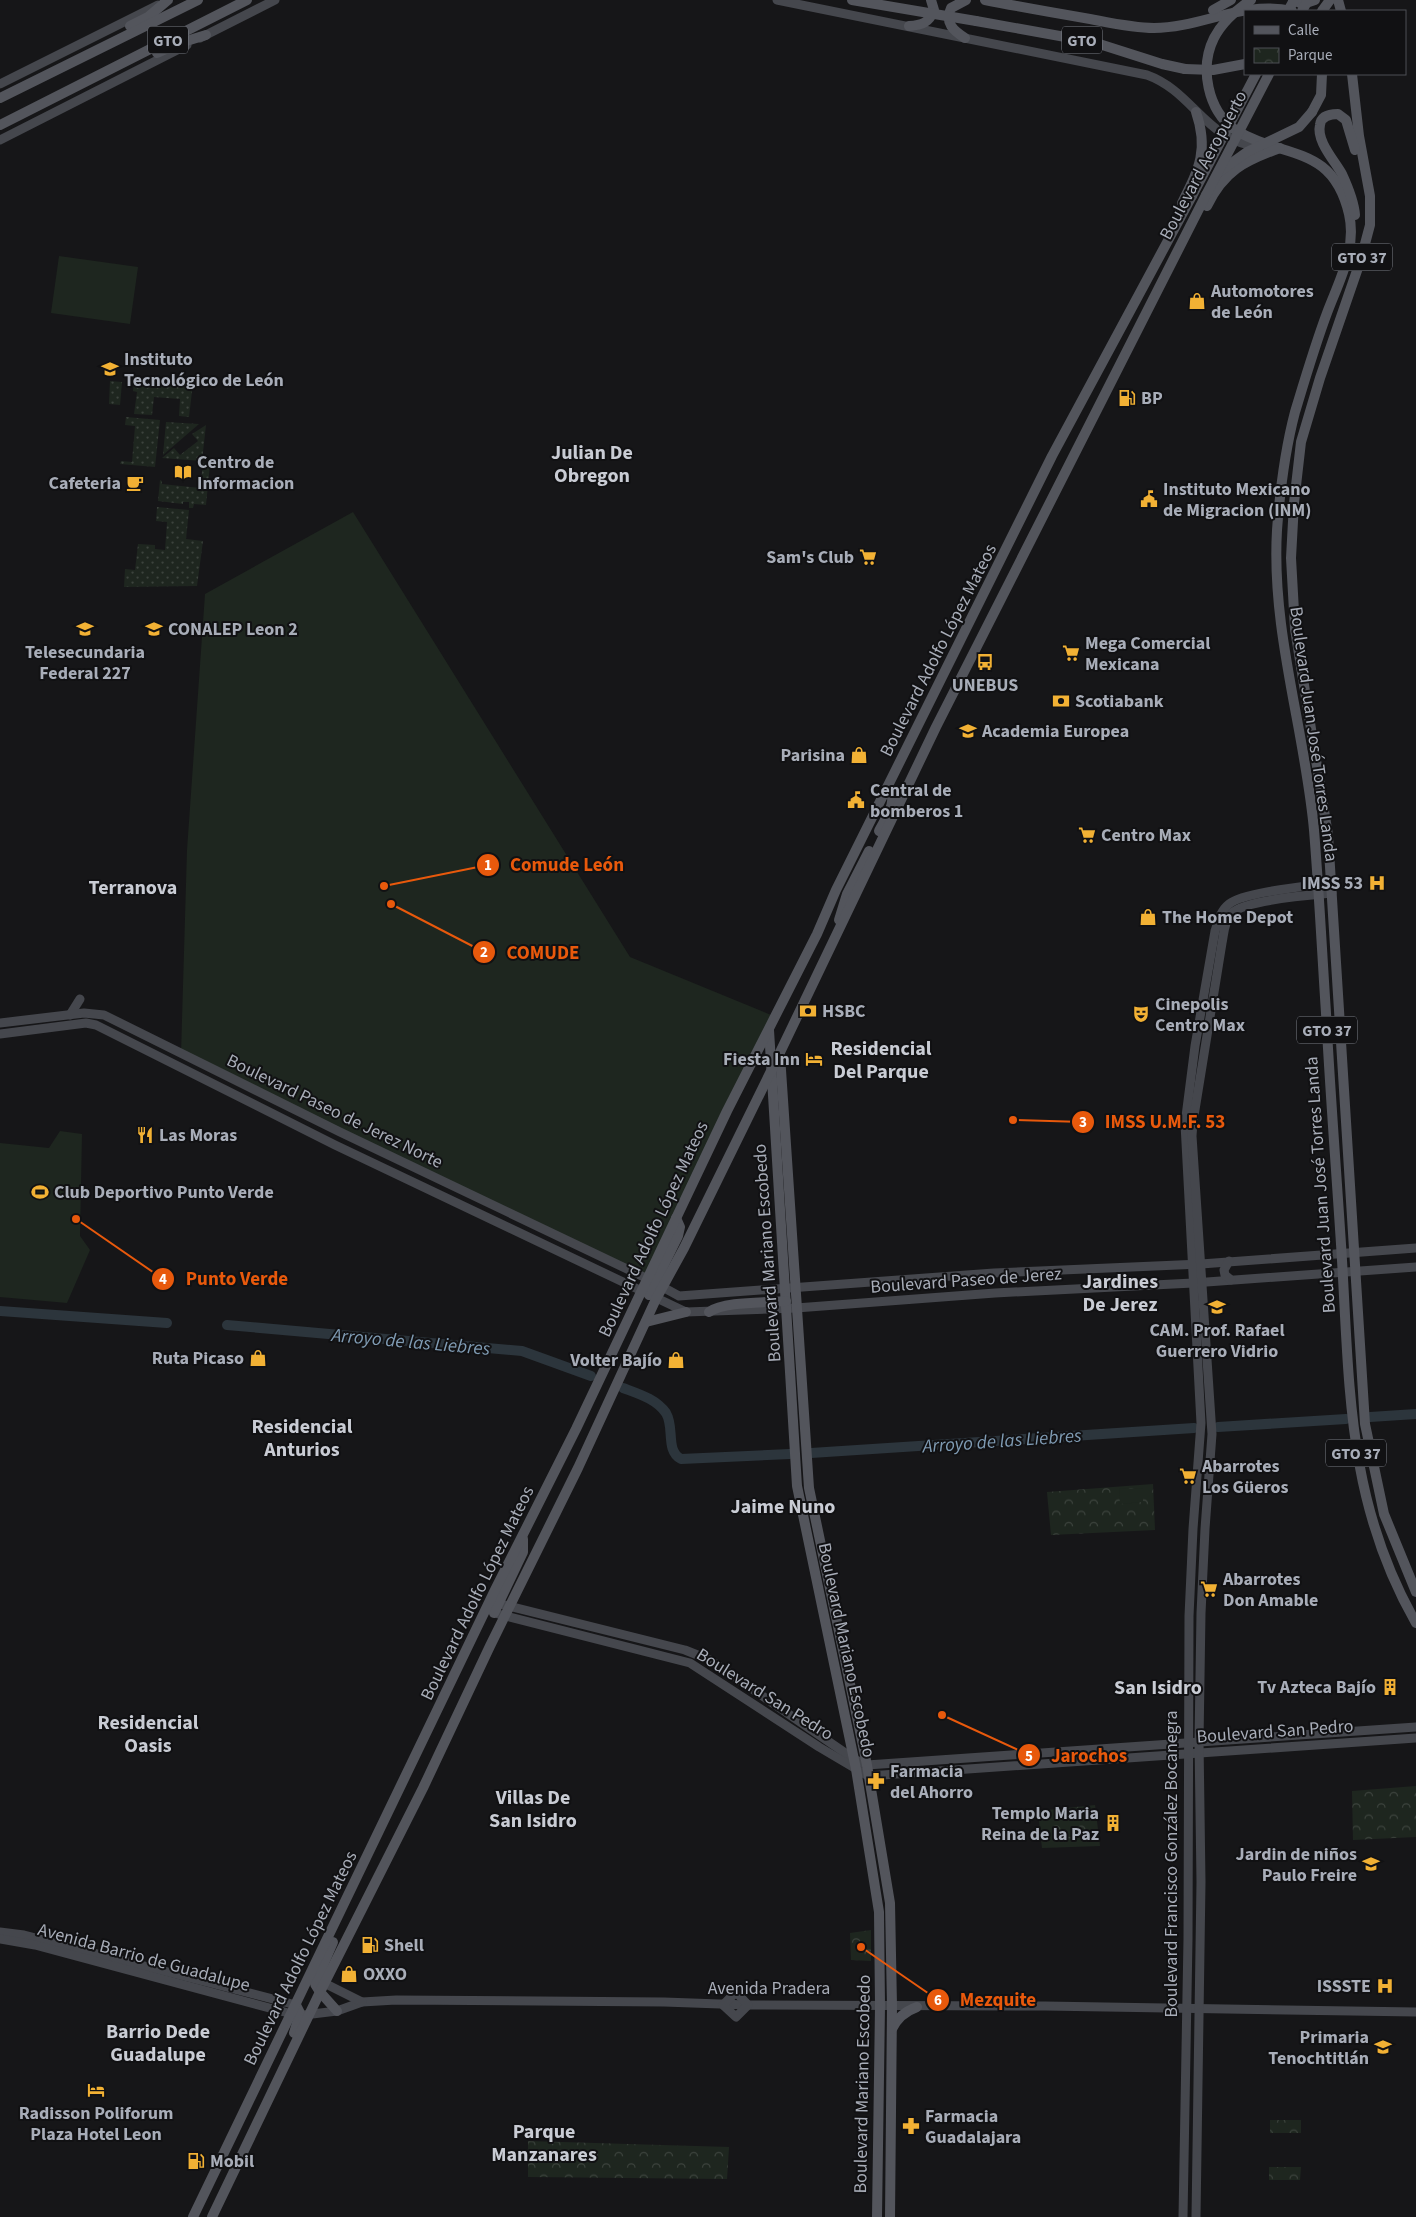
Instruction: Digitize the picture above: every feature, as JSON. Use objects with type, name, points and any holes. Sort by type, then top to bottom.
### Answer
[{"type":"main road","points":[[74,61],[99,43],[148,17],[168,0]]},
{"type":"main road","points":[[0,84],[168,0]]},
{"type":"main road","name":"GTO","points":[[0,98],[198,0]]},
{"type":"main road","name":"GTO","points":[[0,125],[247,0]]},
{"type":"main road","points":[[0,140],[274,0]]},
{"type":"main road","points":[[777,0],[1147,75],[1173,88],[1216,131],[1236,141],[1254,146],[1280,148]]},
{"type":"main road","name":"GTO","points":[[852,0],[1093,42],[1162,64],[1185,69],[1213,70],[1244,64]]},
{"type":"main road","points":[[909,26],[920,25],[930,20],[934,10],[931,0]]},
{"type":"main road","points":[[965,38],[956,32],[948,20],[951,8],[966,0]]},
{"type":"main road","name":"GTO","points":[[985,0],[1141,27],[1170,26],[1201,18],[1231,0]]},
{"type":"main road","name":"Boulevard Juan José Torres Landa","points":[[1251,0],[1231,15],[1218,31],[1211,45],[1207,62],[1208,83],[1214,106],[1234,130],[1257,142],[1312,159],[1324,168],[1340,189],[1349,212],[1351,224],[1347,261],[1315,349],[1293,423],[1281,486],[1277,534],[1278,601],[1313,815],[1350,1408],[1360,1475],[1369,1513],[1382,1551],[1402,1597],[1416,1623]]},
{"type":"main road","points":[[1293,0],[1303,4],[1315,0]]},
{"type":"main road","points":[[1201,18],[1238,8],[1266,9],[1276,7],[1288,10]]},
{"type":"main road","points":[[89,81],[115,73],[180,43],[206,35]]},
{"type":"main road","name":"Boulevard Aeropuerto","points":[[1157,262],[1255,75]]},
{"type":"main road","name":"Boulevard Aeropuerto","points":[[1166,271],[1268,75]]},
{"type":"main road","points":[[1216,174],[1246,152],[1300,127],[1312,112],[1321,95],[1322,75]]},
{"type":"main road","name":"Boulevard Juan José Torres Landa","points":[[1351,77],[1371,213],[1368,234],[1305,429],[1297,470],[1291,565],[1293,611],[1322,784],[1328,835],[1364,1411],[1373,1466],[1384,1514],[1416,1592]]},
{"type":"main road","points":[[1114,343],[1129,306],[1198,170],[1202,156],[1202,135],[1196,112]]},
{"type":"main road","points":[[1347,261],[1355,235],[1355,210],[1349,189],[1321,137],[1320,124],[1326,116],[1338,114],[1346,120],[1362,176],[1370,196]]},
{"type":"main road","points":[[1127,346],[1142,328],[1213,194],[1225,166],[1223,150],[1215,148],[1202,156]]},
{"type":"main road","points":[[1213,194],[1224,179],[1240,165],[1280,148]]},
{"type":"main road","name":"Boulevard Adolfo López Mateos","points":[[212,2217],[287,2060],[299,2012],[318,1982],[334,1926],[492,1607],[523,1536],[603,1369],[655,1283],[679,1233],[680,1227],[676,1218],[727,1111],[817,934],[836,890],[1048,464],[1157,262]]},
{"type":"main road","name":"Boulevard Adolfo López Mateos","points":[[193,2217],[299,2012],[318,1982],[423,1788],[646,1322],[649,1295],[655,1283],[684,1248],[936,727],[1166,271]]},
{"type":"main road","points":[[837,933],[838,920],[847,894],[891,807],[894,798],[888,787]]},
{"type":"main road","name":"Boulevard Francisco González Bocanegra","points":[[1197,1264],[1184,1135],[1193,1060],[1215,931],[1227,905],[1244,897],[1332,888]]},
{"type":"main road","name":"Boulevard Francisco González Bocanegra","points":[[1183,2217],[1187,2009],[1190,1571],[1201,1422],[1192,1136],[1201,1072],[1229,917],[1245,906],[1319,890]]},
{"type":"main road","points":[[70,1014],[80,999]]},
{"type":"main road","name":"Boulevard Paseo de Jerez Norte","points":[[0,1023],[89,1012],[104,1015],[376,1150],[655,1283]]},
{"type":"main road","name":"Boulevard Paseo de Jerez Norte","points":[[0,1034],[86,1023],[96,1025],[335,1146],[649,1295]]},
{"type":"main road","name":"Boulevard Mariano Escobedo","points":[[769,1030],[774,1107],[791,1288]]},
{"type":"main road","name":"Boulevard Mariano Escobedo","points":[[780,1051],[799,1496],[855,1764],[879,1912],[880,2006],[877,2217]]},
{"type":"main road","points":[[1193,1060],[1199,1064],[1201,1072]]},
{"type":"main road","points":[[753,1107],[774,1107]]},
{"type":"main road","name":"Boulevard Paseo de Jerez","points":[[655,1283],[679,1296],[704,1295],[994,1273],[1197,1264],[1416,1248]]},
{"type":"main road","points":[[1229,1261],[1224,1270],[1225,1275],[1231,1280]]},
{"type":"main road","name":"Boulevard Paseo de Jerez","points":[[649,1295],[686,1312],[708,1312],[995,1293],[1198,1283],[1416,1267]]},
{"type":"main road","name":"Boulevard Francisco González Bocanegra","points":[[1196,2217],[1201,1882],[1200,1741],[1204,1537],[1212,1434],[1198,1283]]},
{"type":"main road","points":[[722,1293],[726,1300],[725,1306]]},
{"type":"main road","points":[[704,1295],[703,1304],[708,1312],[714,1308],[725,1306],[790,1306]]},
{"type":"main road","name":"Boulevard Mariano Escobedo","points":[[790,1306],[808,1488],[867,1765],[890,1903],[892,1938],[890,2217]]},
{"type":"main road","points":[[646,1322],[686,1312]]},
{"type":"main road","points":[[492,1607],[510,1605]]},
{"type":"main road","name":"Boulevard San Pedro","points":[[510,1605],[696,1653],[710,1660],[781,1708],[868,1776],[1416,1738]]},
{"type":"main road","name":"Boulevard San Pedro","points":[[492,1607],[505,1616],[690,1663],[818,1747],[855,1764],[867,1765],[1416,1727]]},
{"type":"main road","points":[[690,1663],[696,1653]]},
{"type":"main road","name":"Avenida Barrio de Guadalupe","points":[[0,1932],[24,1935],[299,2012]]},
{"type":"main road","name":"Avenida Barrio de Guadalupe","points":[[0,1939],[35,1945],[299,2012]]},
{"type":"main road","points":[[318,1982],[337,2011]]},
{"type":"main road","name":"Avenida Pradera","points":[[318,1982],[362,2002]]},
{"type":"main road","name":"Avenida Pradera","points":[[299,2012],[337,2011],[362,2002],[396,2000],[918,2007],[1045,2006],[1416,2012]]},
{"type":"main road","points":[[890,2035],[897,2020],[918,2007]]},
{"type":"green space","points":[[59,256],[138,267],[130,324],[51,313]]},
{"type":"green space","points":[[155,379],[193,383],[189,417],[179,416],[180,399],[154,397],[152,415],[134,414],[137,392],[133,391],[134,381],[155,382]]},
{"type":"green space","points":[[110,381],[122,382],[120,405],[109,404]]},
{"type":"green space","points":[[126,417],[160,420],[155,467],[120,464],[121,461],[132,462],[135,426],[125,425]]},
{"type":"green space","points":[[166,422],[199,424],[163,455]]},
{"type":"green space","points":[[206,425],[202,461],[162,458],[174,448],[180,455],[198,441],[192,434]]},
{"type":"green space","points":[[203,463],[210,464],[206,505],[194,504],[193,508],[189,508],[189,502],[183,502],[183,504],[158,501],[160,480],[162,484],[200,488]]},
{"type":"green space","points":[[157,507],[189,510],[186,539],[203,541],[197,586],[124,587],[125,569],[135,570],[138,544],[155,545],[155,549],[165,550],[167,522],[156,521]]},
{"type":"green space","points":[[353,512],[630,957],[776,1017],[648,1277],[181,1054],[187,850],[205,594]]},
{"type":"green space","name":"Club Deportivo Punto Verde","points":[[60,1131],[82,1134],[80,1236],[90,1250],[67,1303],[0,1297],[0,1143],[49,1148]]},
{"type":"green space","points":[[1153,1484],[1155,1530],[1051,1535],[1047,1492]]},
{"type":"green space","points":[[1143,1488],[1143,1502],[1120,1504],[1119,1489]]},
{"type":"green space","points":[[1416,1786],[1416,1837],[1353,1840],[1352,1791]]},
{"type":"green space","points":[[1095,1805],[1100,1846],[1042,1848],[1038,1811]]},
{"type":"green space","points":[[871,1930],[871,1961],[851,1960],[850,1933]]},
{"type":"green space","points":[[1270,2120],[1301,2120],[1301,2133],[1270,2133]]},
{"type":"green space","name":"Parque Manzanares","points":[[528,2141],[729,2147],[727,2179],[528,2177]]},
{"type":"green space","points":[[1269,2167],[1301,2167],[1300,2180],[1269,2180]]},
{"type":"waterway","name":"Arroyo de las Liebres","points":[[0,1311],[167,1323]]},
{"type":"waterway","name":"Arroyo de las Liebres","points":[[227,1325],[522,1351],[591,1376]]},
{"type":"waterway","name":"Arroyo de las Liebres","points":[[623,1388],[641,1395],[662,1408],[669,1419],[673,1450],[681,1459],[790,1454]]},
{"type":"waterway","name":"Arroyo de las Liebres","points":[[1370,1417],[1416,1414]]},
{"type":"waterway","name":"Arroyo de las Liebres","points":[[1218,1427],[1346,1419]]},
{"type":"waterway","name":"Arroyo de las Liebres","points":[[811,1453],[1194,1428]]},
{"type":"place","name":"Automotores de León","points":[[1197,301]]},
{"type":"place","name":"Instituto Tecnológico de León","points":[[110,369]]},
{"type":"place","name":"BP","points":[[1127,398]]},
{"type":"place","name":"Centro de Informacion","points":[[183,472]]},
{"type":"place","name":"Cafeteria","points":[[135,483]]},
{"type":"place","name":"Instituto Mexicano de Migracion (INM)","points":[[1149,499]]},
{"type":"place","name":"Sam's Club","points":[[868,557]]},
{"type":"place","name":"Telesecundaria Federal 227","points":[[85,629]]},
{"type":"place","name":"CONALEP Leon 2","points":[[154,629]]},
{"type":"place","name":"Mega Comercial Mexicana","points":[[1071,653]]},
{"type":"place","name":"UNEBUS","points":[[985,662]]},
{"type":"place","name":"Scotiabank","points":[[1061,701]]},
{"type":"place","name":"Academia Europea","points":[[968,731]]},
{"type":"place","name":"Parisina","points":[[859,755]]},
{"type":"place","name":"Central de bomberos 1","points":[[856,800]]},
{"type":"place","name":"Centro Max","points":[[1087,835]]},
{"type":"place","name":"IMSS 53","points":[[1377,883]]},
{"type":"place","name":"Comude León","points":[[384,886]]},
{"type":"place","name":"COMUDE","points":[[391,904]]},
{"type":"place","name":"The Home Depot","points":[[1148,917]]},
{"type":"place","name":"HSBC","points":[[808,1011]]},
{"type":"place","name":"Cinepolis Centro Max","points":[[1141,1014]]},
{"type":"place","name":"Fiesta Inn","points":[[814,1059]]},
{"type":"place","name":"IMSS U.M.F. 53","points":[[1013,1120]]},
{"type":"place","name":"Las Moras","points":[[145,1135]]},
{"type":"place","name":"Club Deportivo Punto Verde","points":[[40,1192]]},
{"type":"place","name":"Punto Verde","points":[[76,1219]]},
{"type":"place","name":"CAM. Prof. Rafael Guerrero Vidrio","points":[[1217,1307]]},
{"type":"place","name":"Ruta Picaso","points":[[258,1358]]},
{"type":"place","name":"Volter Bajío","points":[[676,1360]]},
{"type":"place","name":"Abarrotes Los Güeros","points":[[1188,1476]]},
{"type":"place","name":"Abarrotes Don Amable","points":[[1209,1589]]},
{"type":"place","name":"Tv Azteca Bajío","points":[[1390,1687]]},
{"type":"place","name":"Jarochos","points":[[942,1715]]},
{"type":"place","name":"Farmacia del Ahorro","points":[[876,1781]]},
{"type":"place","name":"Templo Maria Reina de la Paz","points":[[1113,1823]]},
{"type":"place","name":"Jardin de niños Paulo Freire","points":[[1371,1864]]},
{"type":"place","name":"Shell","points":[[370,1945]]},
{"type":"place","name":"Mezquite","points":[[861,1947]]},
{"type":"place","name":"OXXO","points":[[349,1974]]},
{"type":"place","name":"ISSSTE","points":[[1385,1986]]},
{"type":"place","name":"Primaria Tenochtitlán","points":[[1383,2047]]},
{"type":"place","name":"Radisson Poliforum Plaza Hotel Leon","points":[[96,2090]]},
{"type":"place","name":"Farmacia Guadalajara","points":[[911,2126]]},
{"type":"place","name":"Mobil","points":[[196,2161]]},
{"type":"district","name":"Julian De Obregon","points":[[592,464]]},
{"type":"district","name":"Terranova","points":[[133,887]]},
{"type":"district","name":"Residencial Del Parque","points":[[881,1060]]},
{"type":"district","name":"Jardines De Jerez","points":[[1120,1292]]},
{"type":"district","name":"Residencial Anturios","points":[[302,1438]]},
{"type":"district","name":"Jaime Nuno","points":[[783,1506]]},
{"type":"district","name":"San Isidro","points":[[1158,1687]]},
{"type":"district","name":"Residencial Oasis","points":[[148,1734]]},
{"type":"district","name":"Villas De San Isidro","points":[[533,1808]]},
{"type":"district","name":"Barrio Dede Guadalupe","points":[[158,2042]]},
{"type":"district","name":"Parque Manzanares","points":[[544,2142]]}]
